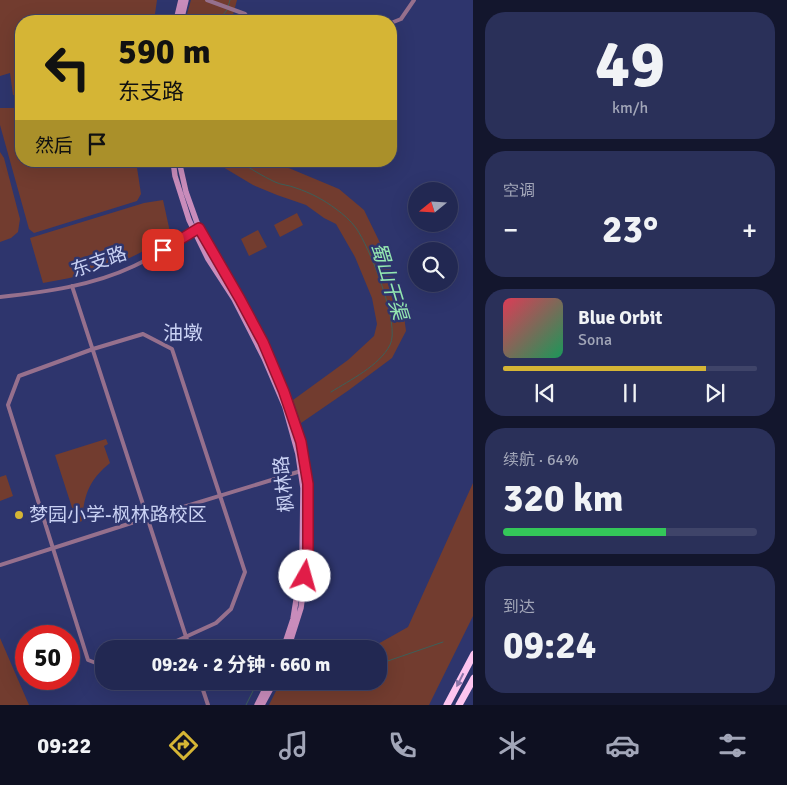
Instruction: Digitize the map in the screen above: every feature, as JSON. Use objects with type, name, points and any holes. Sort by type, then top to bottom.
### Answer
[{"type":"highway","points":[[447,705],[473,654]]},
{"type":"highway","points":[[459,705],[473,678]]},
{"type":"main road","points":[[177,15],[181,0]]},
{"type":"main road","points":[[182,15],[186,0]]},
{"type":"main road","name":"枫林路","points":[[174,167],[189,220],[240,299],[263,342],[284,392],[301,442],[303,471],[302,563],[293,619],[286,640]]},
{"type":"main road","name":"枫林路","points":[[180,167],[197,230]]},
{"type":"main road","name":"枫林路","points":[[291,640],[301,608],[308,556],[308,484],[303,471]]},
{"type":"main road","points":[[257,705],[264,690]]},
{"type":"main road","points":[[262,705],[270,690]]},
{"type":"street","points":[[207,0],[245,15]]},
{"type":"street","points":[[397,21],[401,19],[414,0]]},
{"type":"street","name":"东支路","points":[[0,297],[38,293],[97,280],[133,266],[197,230]]},
{"type":"street","points":[[72,286],[187,640]]},
{"type":"street","points":[[95,663],[88,660],[8,405],[19,376],[93,349],[143,334],[172,349],[245,572],[230,609],[216,623],[179,640]]},
{"type":"street","points":[[0,565],[303,471]]},
{"type":"street","points":[[203,690],[208,705]]},
{"type":"shaded area","points":[[0,0],[157,0],[155,15],[15,15],[15,95],[13,95],[10,73],[0,76]]},
{"type":"shaded area","points":[[191,0],[237,0],[233,15],[187,15]]},
{"type":"shaded area","points":[[0,108],[15,108],[15,167],[137,167],[141,194],[137,201],[34,233],[29,229],[0,125]]},
{"type":"shaded area","points":[[0,152],[4,158],[20,219],[18,232],[11,238],[0,242]]},
{"type":"shaded area","points":[[223,167],[286,167],[339,189],[364,210],[383,249],[402,301],[406,331],[392,358],[301,423],[293,400],[348,360],[374,336],[377,324],[372,298],[355,257],[336,224],[306,205],[253,185]]},
{"type":"shaded area","points":[[163,200],[170,232],[157,242],[136,255],[110,266],[84,275],[43,283],[30,238],[144,203]]},
{"type":"shaded area","points":[[297,213],[303,225],[280,237],[274,225]]},
{"type":"shaded area","points":[[258,230],[267,247],[249,256],[241,239]]},
{"type":"shaded area","points":[[106,439],[108,444],[104,446],[110,463],[92,482],[84,503],[82,521],[77,523],[55,455]]},
{"type":"shaded area","points":[[6,475],[13,496],[0,501],[0,477]]},
{"type":"shaded area","points":[[473,483],[473,616],[429,705],[269,705],[276,690],[387,690],[387,640],[385,640],[408,627]]},
{"type":"shaded area","points":[[0,638],[15,673],[15,690],[23,690],[29,705],[0,705]]},
{"type":"waterway","name":"蜀山干渠","points":[[223,15],[227,10],[230,0]]},
{"type":"waterway","name":"蜀山干渠","points":[[248,167],[275,182],[312,194],[339,211],[349,220],[362,237],[382,286],[391,321],[392,335],[390,345],[372,366],[331,392]]},
{"type":"waterway","name":"蜀山干渠","points":[[387,661],[443,642]]},
{"type":"waterway","name":"蜀山干渠","points":[[246,705],[254,690]]},
{"type":"place","name":"梦园小学-枫林路校区","points":[[19,515]]},
{"type":"district","name":"油墩","points":[[183,333]]},
{"type":"route","points":[[163,250],[199,228],[263,342],[284,392],[301,442],[308,484],[308,556],[305,576]]}]
